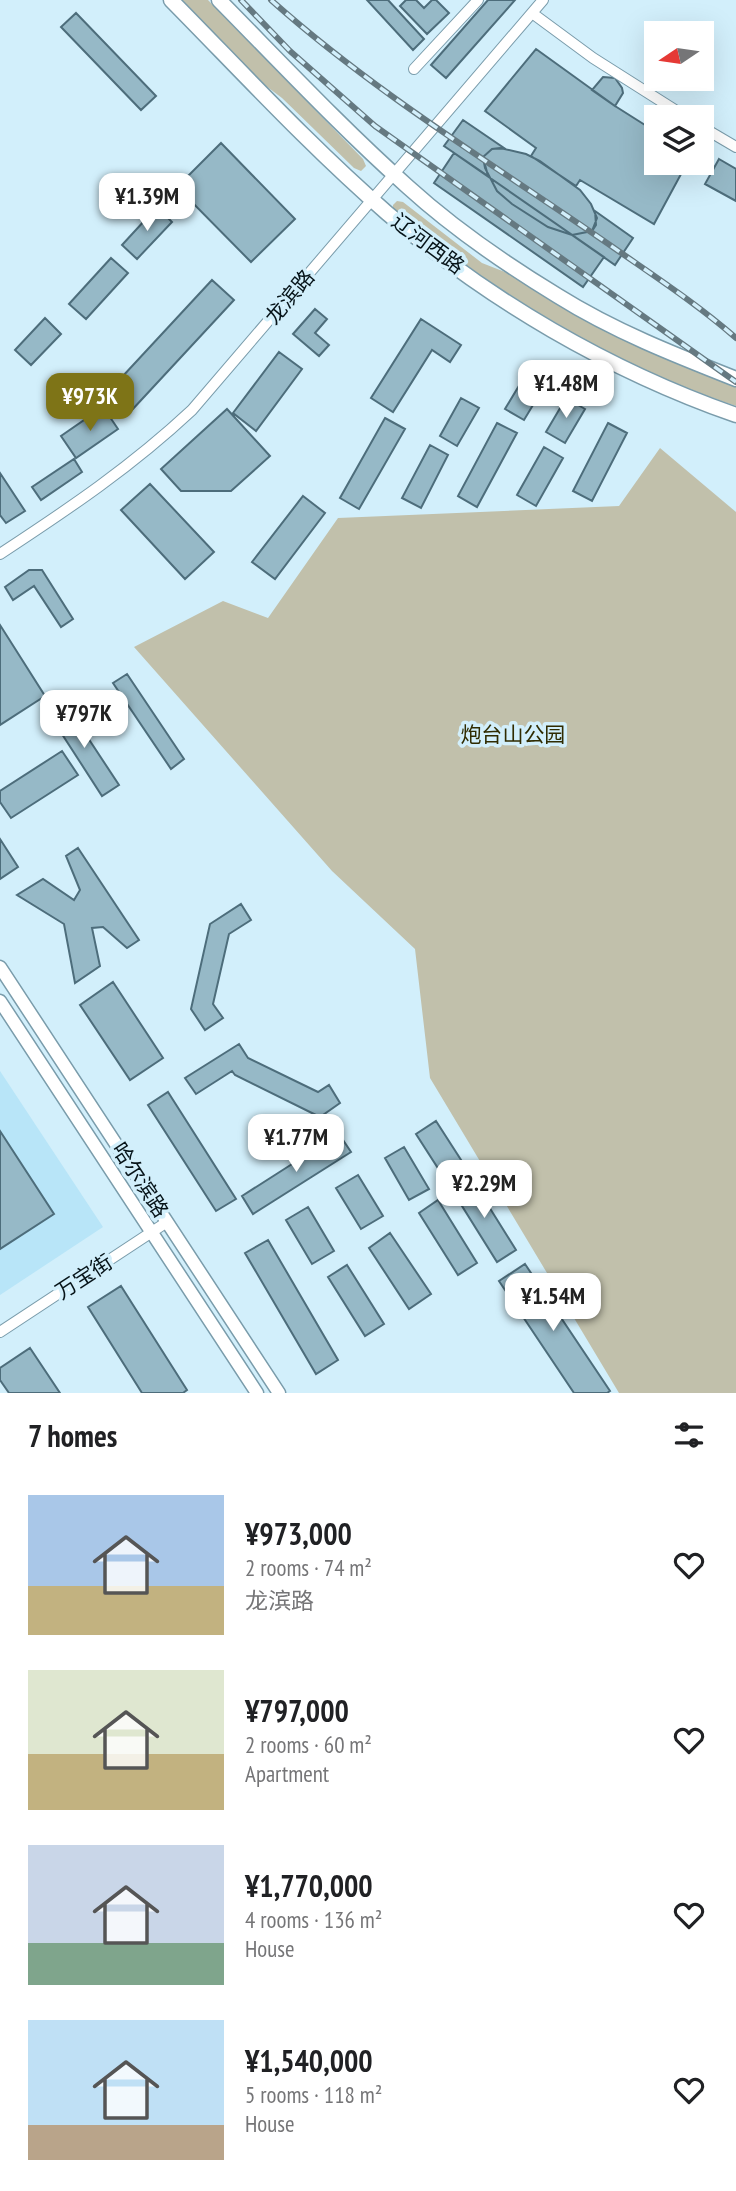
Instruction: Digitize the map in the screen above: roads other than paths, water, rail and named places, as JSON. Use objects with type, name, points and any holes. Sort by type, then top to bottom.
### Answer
[{"type":"main road","name":"辽河西路","points":[[171,0],[305,137],[372,200],[433,250],[542,324],[660,386],[736,415]]},
{"type":"main road","name":"辽河西路","points":[[219,0],[394,174],[509,264],[560,298],[622,331],[736,379]]},
{"type":"street","points":[[414,69],[478,0]]},
{"type":"street","name":"龙滨路","points":[[0,554],[93,493],[147,452],[192,410],[543,0]]},
{"type":"street","points":[[532,13],[604,65],[667,105]]},
{"type":"street","points":[[714,134],[736,147]]},
{"type":"street","name":"哈尔滨路","points":[[0,967],[279,1393]]},
{"type":"street","name":"哈尔滨路","points":[[0,1001],[257,1393]]},
{"type":"street","name":"万宝街","points":[[0,1332],[167,1222]]},
{"type":"railway","points":[[241,0],[290,51],[375,126],[736,382]]},
{"type":"railway","points":[[271,0],[310,34],[393,97],[657,277],[736,338]]},
{"type":"park label","name":"炮台山公园","points":[[513,735]]}]
